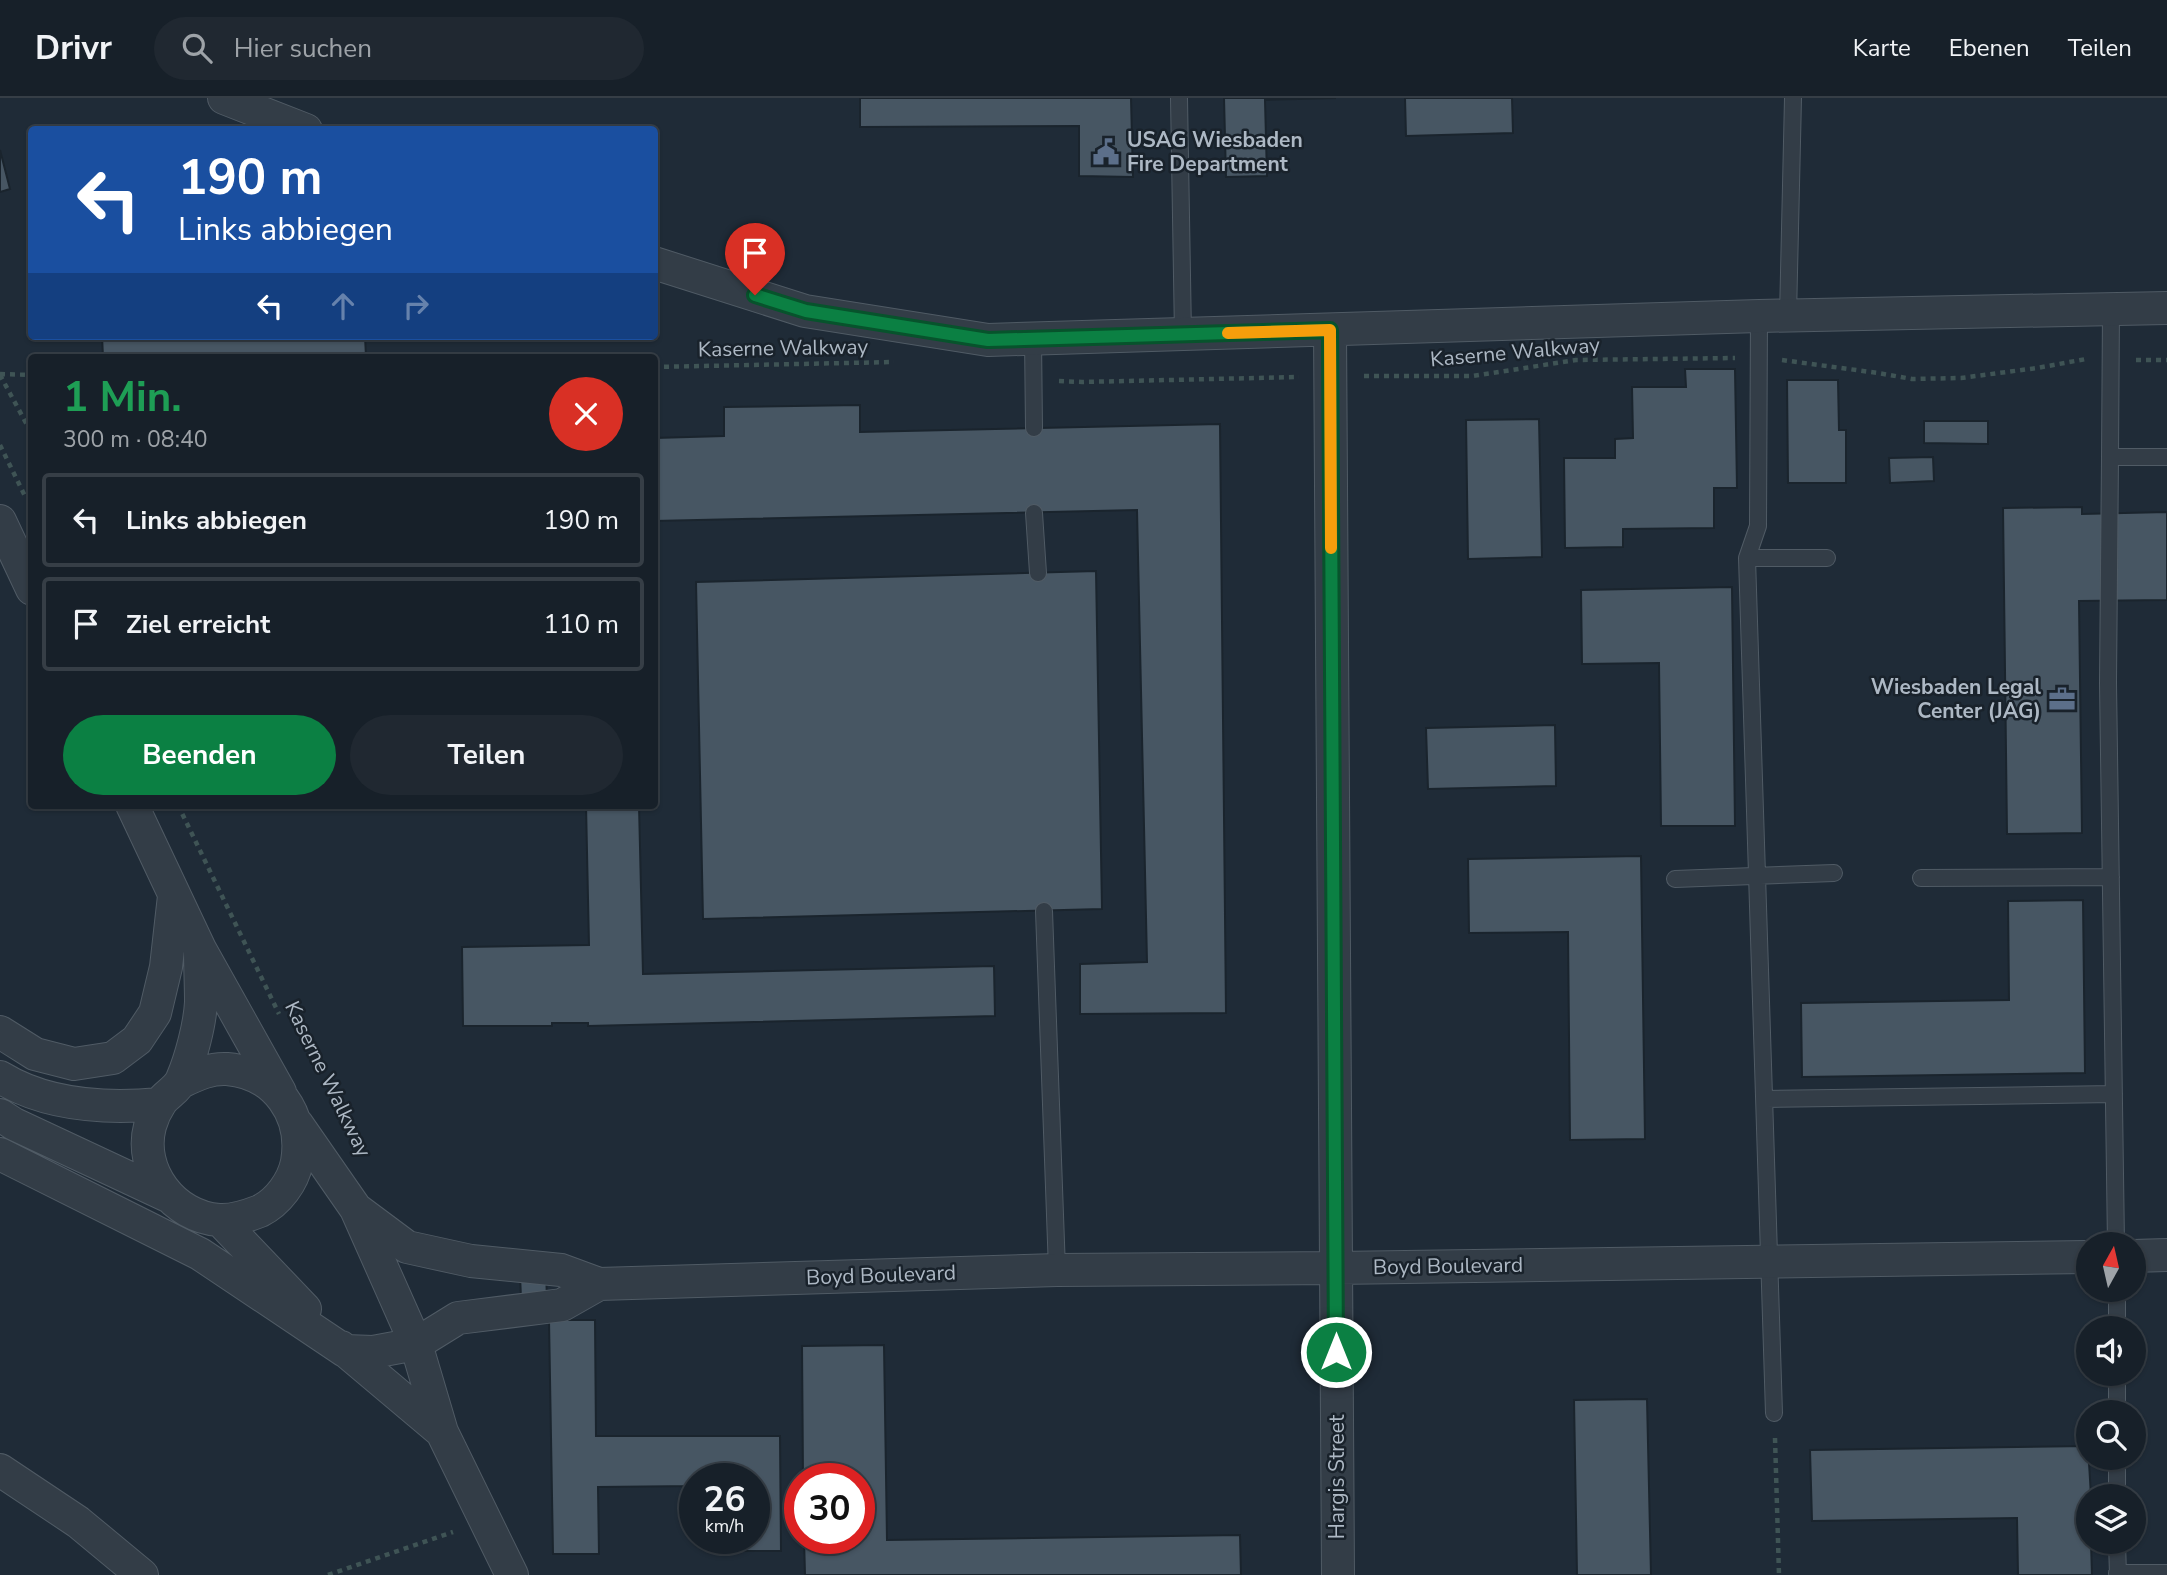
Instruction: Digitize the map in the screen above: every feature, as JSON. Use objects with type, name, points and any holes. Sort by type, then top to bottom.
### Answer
[{"type":"street","points":[[225,98],[296,126]]},
{"type":"street","points":[[658,264],[806,311],[988,340],[1773,316],[2167,308]]},
{"type":"street","name":"Hargis Street","points":[[1330,330],[1338,1575]]},
{"type":"street","points":[[0,521],[28,580]]},
{"type":"street","points":[[134,809],[200,949],[290,1111],[356,1209],[416,1344],[442,1432],[512,1575]]},
{"type":"street","points":[[0,1032],[35,1054],[74,1064],[113,1058],[137,1040],[155,1013],[166,967],[174,894]]},
{"type":"street","points":[[0,1077],[58,1100],[131,1107],[171,1093],[202,1073],[225,1069],[247,1073],[268,1084],[290,1111],[299,1146],[295,1170],[284,1191],[266,1207],[245,1217],[221,1221],[201,1217],[183,1209],[168,1196],[154,1176],[148,1152],[150,1127],[171,1093],[192,1048],[201,1004],[200,949]]},
{"type":"street","points":[[0,1115],[168,1196]]},
{"type":"street","points":[[0,1154],[200,1254],[345,1350],[373,1352],[416,1344]]},
{"type":"street","name":"Boyd Boulevard","points":[[356,1209],[407,1247],[471,1261],[561,1270],[599,1284],[1057,1270],[2076,1257]]},
{"type":"street","points":[[221,1221],[345,1350],[442,1432]]},
{"type":"street","points":[[2146,1256],[2167,1255]]},
{"type":"street","name":"Boyd Boulevard","points":[[416,1344],[457,1318],[562,1305],[599,1284]]},
{"type":"street","points":[[0,1470],[78,1522],[142,1575]]},
{"type":"lane","points":[[1179,98],[1184,335]]},
{"type":"lane","points":[[1774,1413],[1747,558],[1758,526],[1758,357],[1773,316],[1793,98]]},
{"type":"lane","points":[[2111,309],[2108,683],[2116,1232]]},
{"type":"lane","points":[[1033,339],[1034,429]]},
{"type":"lane","points":[[2110,457],[2167,457]]},
{"type":"lane","points":[[1034,513],[1038,573]]},
{"type":"lane","points":[[1747,558],[1827,558]]},
{"type":"lane","points":[[1675,879],[1834,873]]},
{"type":"lane","points":[[1921,878],[2111,877]]},
{"type":"lane","points":[[1044,911],[1057,1270]]},
{"type":"lane","points":[[1765,1099],[2114,1094]]},
{"type":"lane","points":[[2117,1554],[2117,1574],[2167,1573]]},
{"type":"path","name":"Kaserne Walkway","points":[[1034,379],[1082,382],[1330,376],[1473,376],[1576,360],[1758,357],[1912,379],[1961,378],[2084,359],[2167,360]]},
{"type":"path","name":"Kaserne Walkway","points":[[658,367],[898,362]]},
{"type":"path","points":[[28,374],[0,375],[28,427]]},
{"type":"path","points":[[0,445],[26,499]]},
{"type":"path","name":"Kaserne Walkway","points":[[179,809],[281,1019]]},
{"type":"path","points":[[1774,1413],[1779,1575]]},
{"type":"path","points":[[328,1575],[485,1521]]},
{"type":"building","name":"USAG Wiesbaden Fire Department","points":[[860,98],[1131,98],[1133,177],[1079,176],[1079,126],[860,127]]},
{"type":"building","points":[[1224,98],[1336,98],[1265,100],[1267,176],[1226,177]]},
{"type":"building","points":[[1405,98],[1512,98],[1513,133],[1406,136]]},
{"type":"building","points":[[0,150],[10,189],[0,192]]},
{"type":"building","points":[[102,340],[365,340],[366,354],[103,354]]},
{"type":"building","points":[[1685,369],[1735,369],[1737,488],[1714,488],[1714,528],[1623,529],[1623,547],[1565,548],[1564,458],[1615,458],[1615,439],[1633,438],[1632,387],[1686,387]]},
{"type":"building","points":[[1787,380],[1838,380],[1839,430],[1846,430],[1846,483],[1788,483]]},
{"type":"building","points":[[860,405],[860,432],[1220,424],[1226,1013],[1080,1014],[1080,964],[1147,962],[1137,510],[658,521],[658,438],[724,436],[724,407]]},
{"type":"building","points":[[1539,419],[1542,557],[1468,559],[1466,420]]},
{"type":"building","points":[[1924,421],[1988,421],[1988,444],[1924,443]]},
{"type":"building","points":[[1933,457],[1934,481],[1890,483],[1889,458]]},
{"type":"building","points":[[2082,507],[2082,514],[2167,512],[2167,600],[2079,601],[2082,833],[2007,834],[2003,508]]},
{"type":"building","points":[[1096,571],[1102,909],[703,919],[696,582]]},
{"type":"building","points":[[1732,587],[1735,826],[1661,826],[1659,663],[1582,664],[1581,590]]},
{"type":"building","points":[[1555,725],[1556,786],[1428,789],[1426,728]]},
{"type":"building","points":[[586,809],[639,809],[643,974],[994,966],[995,1016],[588,1026],[588,1023],[552,1023],[552,1026],[463,1026],[462,947],[589,945]]},
{"type":"building","points":[[1641,856],[1645,1139],[1570,1140],[1568,932],[1469,933],[1468,859]]},
{"type":"building","points":[[2083,900],[2085,1073],[1802,1077],[1801,1003],[2009,1000],[2008,901]]},
{"type":"building","points":[[546,1274],[547,1297],[521,1298],[520,1275]]},
{"type":"building","points":[[549,1320],[595,1320],[596,1436],[780,1436],[781,1551],[770,1551],[770,1463],[679,1463],[679,1486],[598,1487],[599,1554],[553,1554]]},
{"type":"building","points":[[884,1345],[887,1540],[1240,1535],[1241,1575],[805,1575],[804,1554],[875,1554],[875,1463],[803,1463],[802,1346]]},
{"type":"building","points":[[1647,1399],[1651,1575],[1577,1575],[1574,1400]]},
{"type":"building","points":[[2076,1446],[2076,1470],[2089,1470],[2090,1484],[2076,1484],[2076,1554],[2091,1554],[2092,1575],[2018,1575],[2017,1518],[1812,1521],[1810,1450]]},
{"type":"slow traffic","points":[[1228,333],[1330,330],[1331,548]]},
{"type":"place","name":"USAG Wiesbaden Fire Department","points":[[1106,152]]},
{"type":"place","name":"Wiesbaden Legal Center (JAG)","points":[[2062,699]]},
{"type":"route","points":[[755,295],[806,311],[988,340],[1330,330],[1336,1352]]}]
